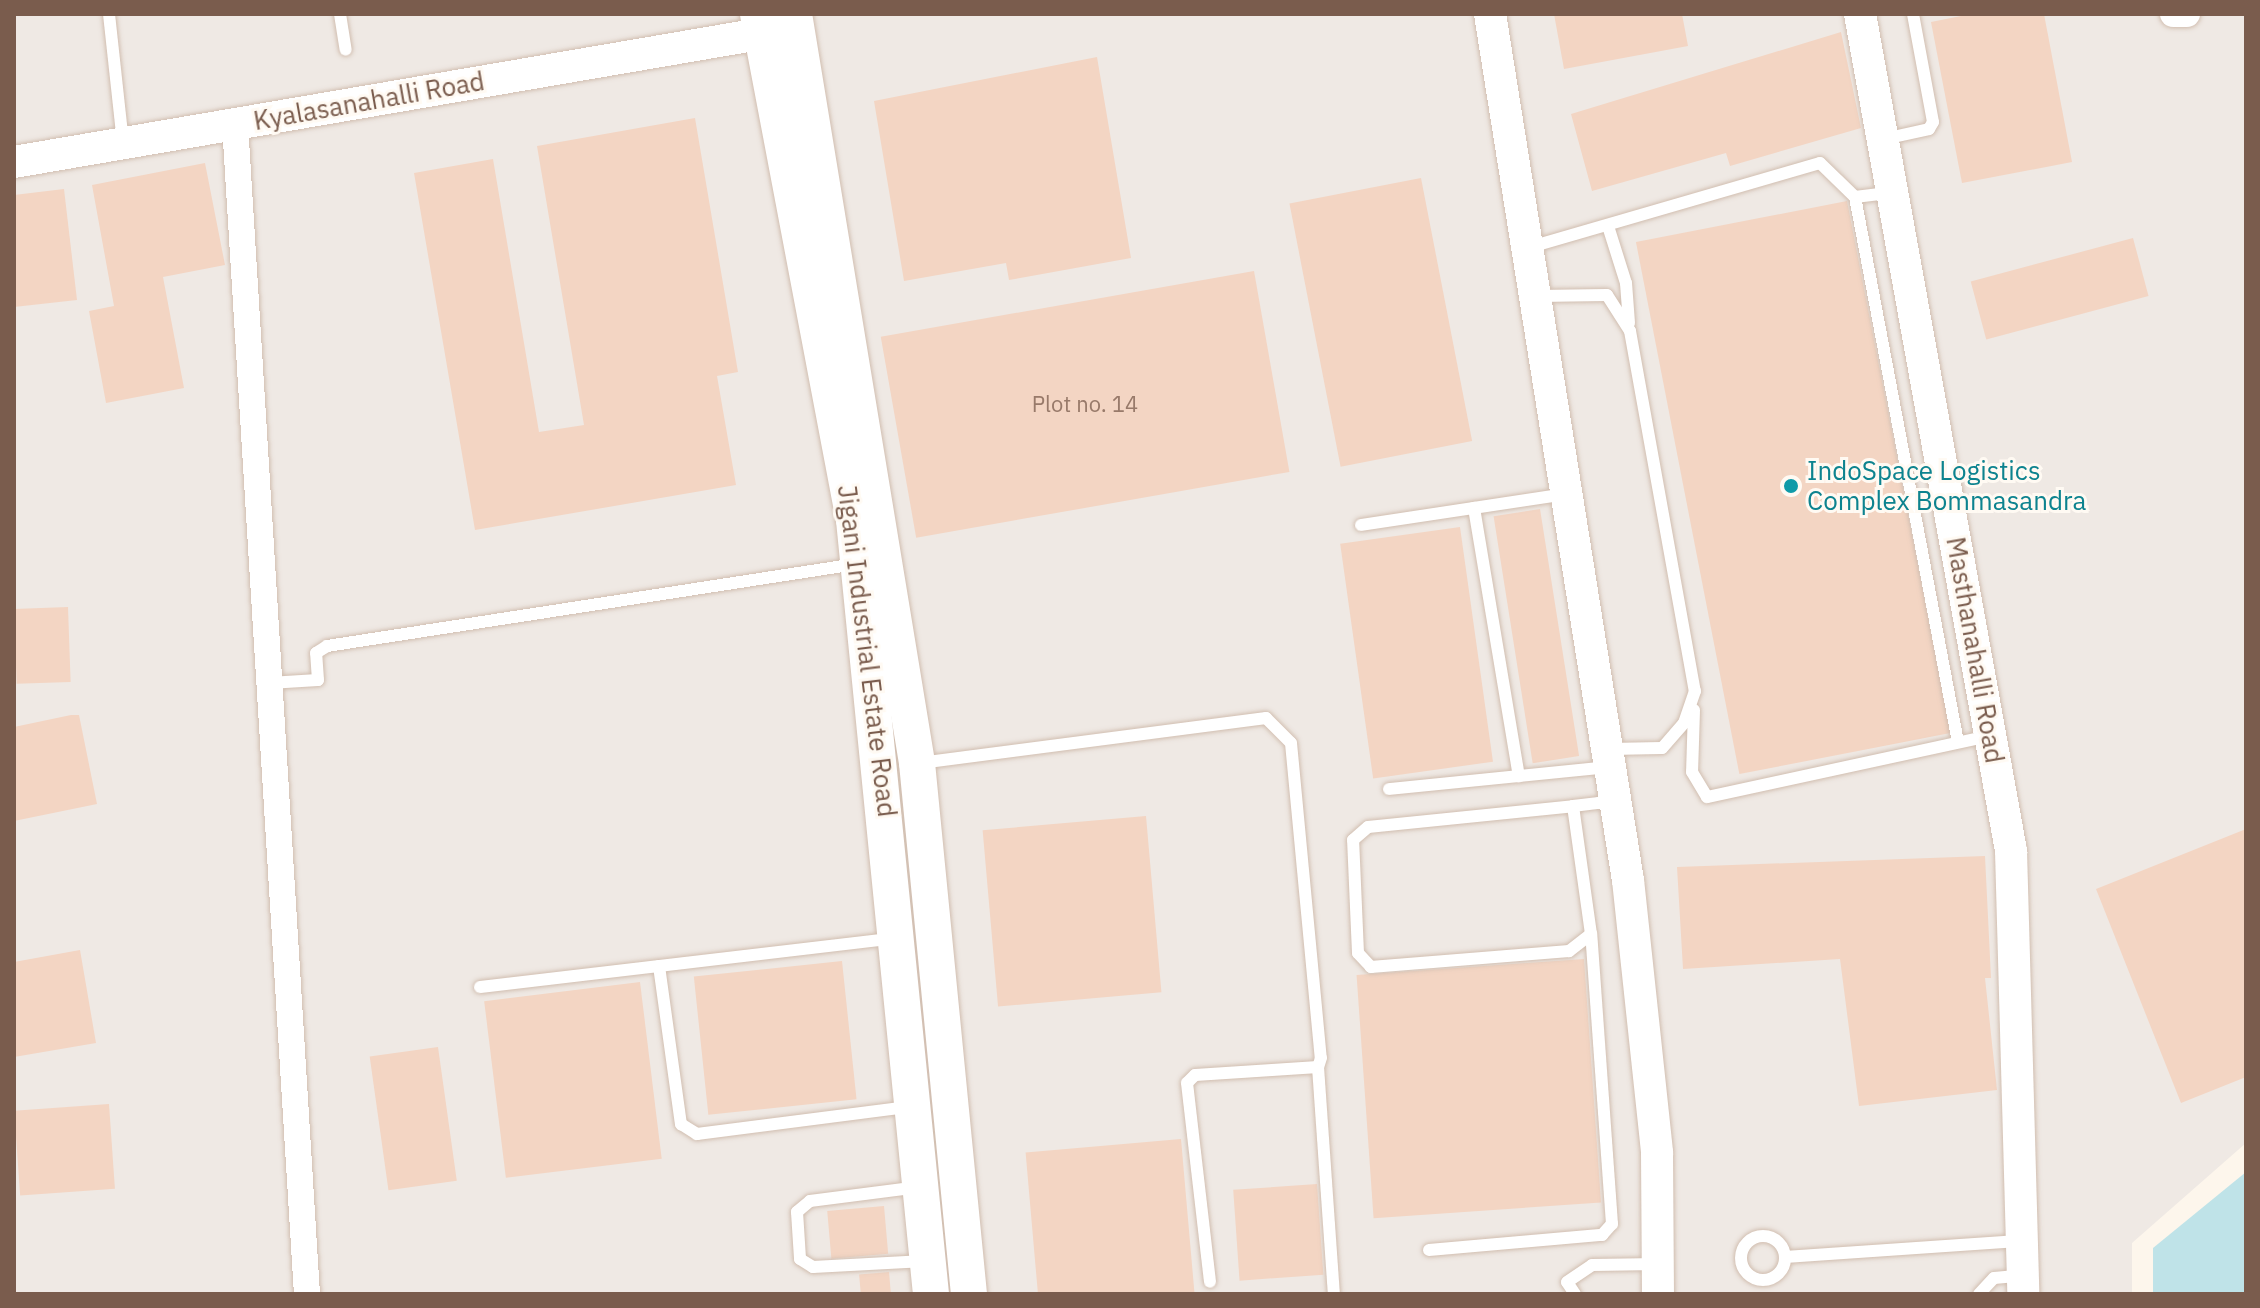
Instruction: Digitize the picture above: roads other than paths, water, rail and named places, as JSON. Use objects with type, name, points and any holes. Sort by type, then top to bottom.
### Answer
[{"type":"main road","name":"Jigani Industrial Estate Road","points":[[800,16],[917,763],[969,1294]]},
{"type":"main road","name":"Jigani Industrial Estate Road","points":[[746,25],[860,563],[901,937],[930,1278]]},
{"type":"street","points":[[1490,14],[1570,494],[1616,801],[1657,1153],[1658,1279]]},
{"type":"street","name":"Masthanahalli Road","points":[[1860,14],[2011,851],[2023,1285]]},
{"type":"street","points":[[2173,14],[2187,14]]},
{"type":"street","name":"Kyalasanahalli Road","points":[[14,162],[235,124],[800,16]]},
{"type":"street","points":[[235,124],[307,1294]]},
{"type":"lane","points":[[109,14],[123,142]]},
{"type":"lane","points":[[340,14],[346,50]]},
{"type":"lane","points":[[1883,139],[1929,129],[1933,122],[1913,14]]},
{"type":"lane","points":[[1527,248],[1820,163],[1855,197],[1958,742]]},
{"type":"lane","points":[[1855,197],[1893,192]]},
{"type":"lane","points":[[1608,226],[1626,283],[1630,331],[1695,691],[1692,772],[1707,797],[1990,736]]},
{"type":"lane","points":[[1537,296],[1607,295],[1630,331]]},
{"type":"lane","points":[[1361,525],[1570,494]]},
{"type":"lane","points":[[1474,508],[1519,776]]},
{"type":"lane","points":[[269,683],[318,680],[316,653],[327,646],[860,563]]},
{"type":"lane","points":[[1946,679],[1980,675]]},
{"type":"lane","points":[[1389,789],[1519,776],[1662,748],[1684,723],[1695,691]]},
{"type":"lane","points":[[917,763],[1266,718],[1291,743],[1334,1294]]},
{"type":"lane","points":[[1591,934],[1569,951],[1371,967],[1358,953],[1353,840],[1368,827],[1616,801]]},
{"type":"lane","points":[[1429,1250],[1602,1235],[1612,1224],[1591,934],[1573,806]]},
{"type":"lane","points":[[480,987],[901,937]]},
{"type":"lane","points":[[659,966],[681,1124],[697,1134],[915,1107]]},
{"type":"lane","points":[[1210,1282],[1187,1083],[1195,1075],[1318,1067]]},
{"type":"lane","points":[[922,1186],[810,1201],[797,1212],[800,1259],[813,1267],[930,1278]]},
{"type":"lane","points":[[1785,1257],[2022,1241]]},
{"type":"lane","points":[[1575,1294],[1567,1282],[1592,1265],[1658,1279]]},
{"type":"lane","points":[[1979,1294],[1994,1278],[2023,1285]]},
{"type":"water","points":[[2246,1172],[2246,1294],[2153,1294],[2153,1248]]},
{"type":"place","name":"IndoSpace Logistics Complex Bommasandra","points":[[1791,486]]}]
